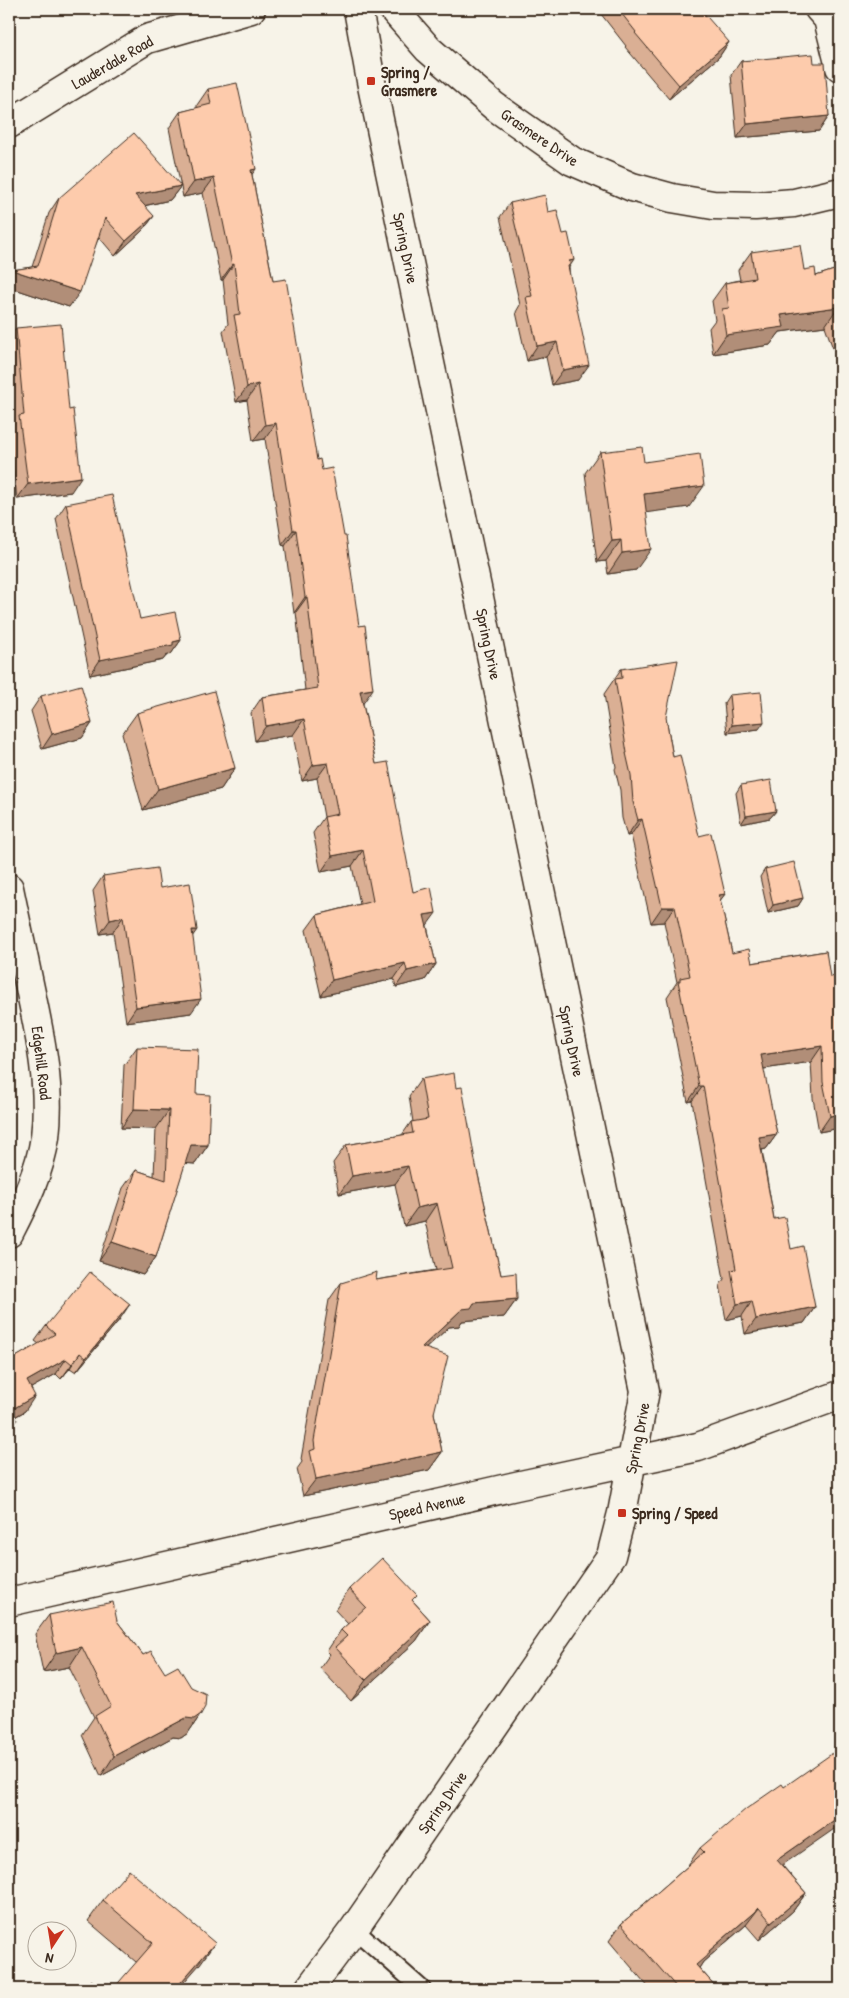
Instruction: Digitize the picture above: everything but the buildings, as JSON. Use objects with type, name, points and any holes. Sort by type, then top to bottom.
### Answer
[{"type":"street","name":"Lauderdale Road","points":[[9,124],[147,40],[251,9]]},
{"type":"street","name":"Spring Drive","points":[[310,1989],[354,1929],[611,1556],[645,1391],[373,91],[358,9]]},
{"type":"street","name":"Grasmere Drive","points":[[393,9],[428,49],[494,106],[572,162],[632,187],[672,198],[697,202],[755,206],[794,203],[840,192]]},
{"type":"street","points":[[819,9],[828,19],[840,67]]},
{"type":"street","name":"Edgehill Road","points":[[9,888],[42,1046],[48,1103],[44,1138],[37,1171],[24,1204],[9,1233]]},
{"type":"street","name":"Speed Avenue","points":[[9,1602],[507,1488],[698,1447],[840,1396]]},
{"type":"lane","points":[[354,1929],[422,1989]]},
{"type":"place","name":"Spring / Grasmere","points":[[371,81]]},
{"type":"place","name":"Spring / Speed","points":[[622,1513]]}]
